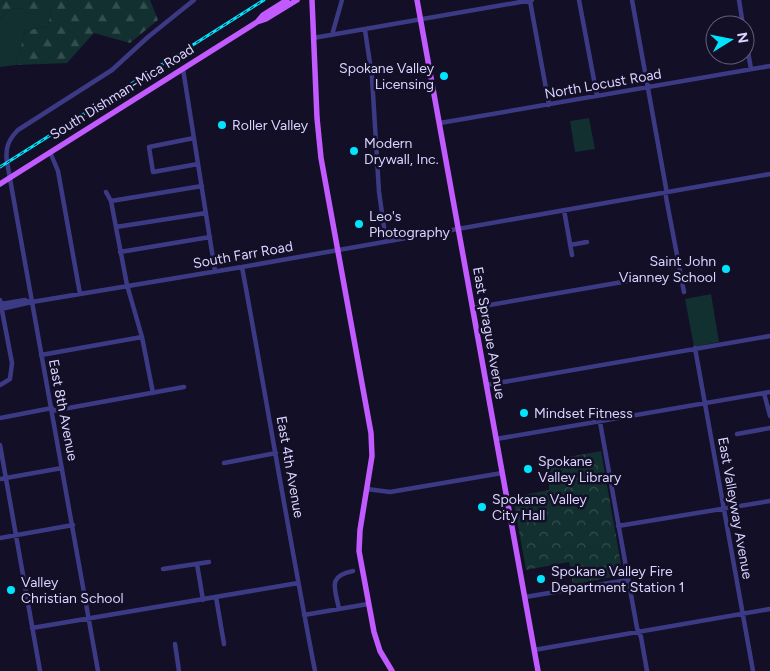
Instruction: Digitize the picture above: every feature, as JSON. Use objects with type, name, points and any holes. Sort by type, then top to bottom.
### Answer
[{"type":"main road","name":"South Dishman-Mica Road","points":[[257,22],[263,15],[287,0]]},
{"type":"main road","name":"South Dishman-Mica Road","points":[[0,184],[257,22],[266,19],[297,0]]},
{"type":"main road","points":[[312,0],[317,118],[322,158],[371,433],[372,456],[358,551],[374,632],[380,651],[392,671]]},
{"type":"main road","name":"East Sprague Avenue","points":[[416,0],[440,123],[538,671]]},
{"type":"street","points":[[0,154],[6,153],[9,141],[18,130],[112,70],[148,37],[194,0]]},
{"type":"street","points":[[332,35],[342,0]]},
{"type":"street","points":[[313,38],[531,0],[549,105]]},
{"type":"street","points":[[579,0],[597,96]]},
{"type":"street","points":[[632,0],[684,292]]},
{"type":"street","points":[[739,0],[741,15]]},
{"type":"street","points":[[365,30],[372,77],[379,191],[386,241]]},
{"type":"street","points":[[750,65],[751,69]]},
{"type":"street","name":"North Locust Road","points":[[440,123],[770,66]]},
{"type":"street","points":[[182,69],[215,272]]},
{"type":"street","points":[[194,138],[149,147],[153,172],[198,164]]},
{"type":"street","points":[[50,152],[58,171],[80,294]]},
{"type":"street","name":"East 8th Avenue","points":[[6,153],[98,671]]},
{"type":"street","name":"South Farr Road","points":[[1,304],[25,300],[32,302],[215,272],[770,174]]},
{"type":"street","points":[[111,201],[202,186]]},
{"type":"street","points":[[106,192],[111,201],[120,252],[142,336],[153,393]]},
{"type":"street","points":[[564,210],[572,255]]},
{"type":"street","points":[[116,227],[206,212]]},
{"type":"street","points":[[120,252],[210,237]]},
{"type":"street","points":[[570,245],[587,242]]},
{"type":"street","name":"East 4th Avenue","points":[[242,267],[315,671]]},
{"type":"street","points":[[472,308],[634,280]]},
{"type":"street","points":[[0,385],[10,379],[12,363],[1,304]]},
{"type":"street","points":[[41,355],[142,336]]},
{"type":"street","points":[[486,385],[770,336]]},
{"type":"street","name":"East Valleyway Avenue","points":[[694,348],[753,671]]},
{"type":"street","points":[[0,418],[184,387]]},
{"type":"street","points":[[496,439],[770,392]]},
{"type":"street","points":[[764,393],[770,416]]},
{"type":"street","points":[[600,422],[628,580],[647,671]]},
{"type":"street","points":[[737,434],[770,428]]},
{"type":"street","points":[[0,445],[3,479],[17,536],[40,671]]},
{"type":"street","points":[[224,463],[276,453]]},
{"type":"street","points":[[3,479],[62,468]]},
{"type":"street","points":[[367,489],[390,492],[502,473]]},
{"type":"street","points":[[618,526],[770,501]]},
{"type":"street","points":[[0,538],[72,525]]},
{"type":"street","points":[[163,569],[210,562]]},
{"type":"street","points":[[197,564],[203,600]]},
{"type":"street","points":[[339,609],[335,579],[342,573],[353,571]]},
{"type":"street","points":[[525,597],[628,580]]},
{"type":"street","points":[[32,628],[298,583]]},
{"type":"street","points":[[216,597],[224,644]]},
{"type":"street","points":[[304,615],[368,604]]},
{"type":"street","points":[[534,650],[770,609]]},
{"type":"street","points":[[175,644],[179,671]]},
{"type":"green space","points":[[0,0],[150,0],[158,20],[130,43],[94,33],[67,63],[16,65],[25,31],[48,26],[51,11],[13,8],[0,18]]},
{"type":"green space","points":[[13,8],[51,10],[48,26],[25,31],[16,65],[0,67],[0,18]]},
{"type":"green space","points":[[589,118],[595,149],[575,152],[570,121]]},
{"type":"green space","points":[[711,294],[719,342],[694,347],[685,299]]},
{"type":"green space","points":[[601,451],[622,570],[621,575],[573,585],[569,562],[526,570],[513,497],[549,490],[549,473],[546,461]]},
{"type":"railway","points":[[0,167],[264,0]]},
{"type":"place","name":"Spokane Valley Licensing","points":[[444,76]]},
{"type":"place","name":"Roller Valley","points":[[222,125]]},
{"type":"place","name":"Modern Drywall, Inc.","points":[[354,151]]},
{"type":"place","name":"Leo's Photography","points":[[359,224]]},
{"type":"place","name":"Saint John Vianney School","points":[[726,269]]},
{"type":"place","name":"Mindset Fitness","points":[[524,413]]},
{"type":"place","name":"Spokane Valley Library","points":[[528,469]]},
{"type":"place","name":"Spokane Valley City Hall","points":[[482,507]]},
{"type":"place","name":"Spokane Valley Fire Department Station 1","points":[[541,579]]},
{"type":"place","name":"Valley Christian School","points":[[11,590]]}]
